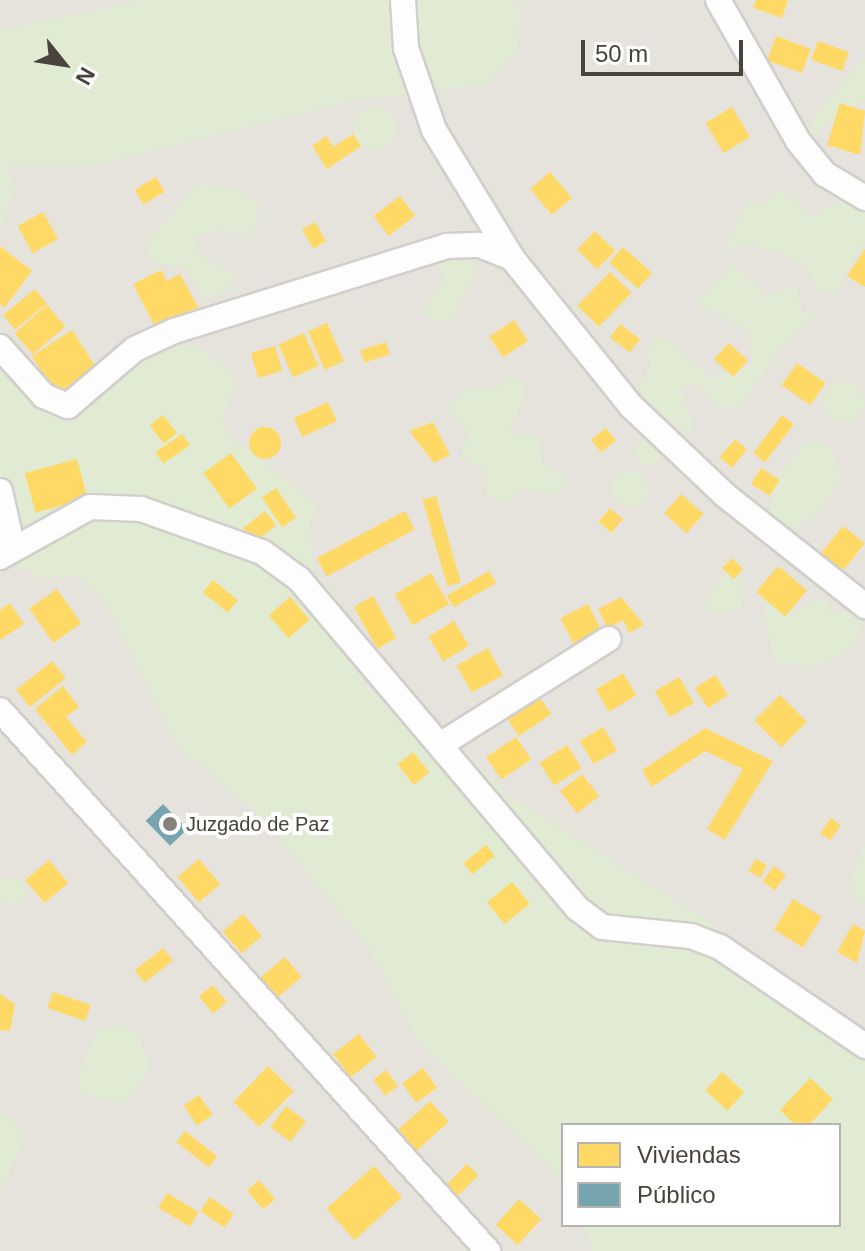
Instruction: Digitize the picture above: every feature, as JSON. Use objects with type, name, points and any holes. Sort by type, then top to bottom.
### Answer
[{"type":"street","points":[[403,0],[406,48],[434,130],[512,258],[632,407],[725,495],[865,606]]},
{"type":"street","points":[[718,0],[798,141],[825,174],[865,198]]},
{"type":"street","points":[[0,347],[44,396],[68,406],[135,349],[174,331],[447,246],[480,245],[512,258]]},
{"type":"street","points":[[0,491],[6,553],[90,507],[141,509],[262,552],[299,579],[577,908],[602,927],[691,936],[720,947],[865,1046]]},
{"type":"street","points":[[440,745],[608,639]]},
{"type":"street","points":[[0,710],[488,1251]]},
{"type":"shaded area","points":[[0,0],[865,0],[865,1251],[0,1251]]},
{"type":"green space","points":[[141,0],[512,0],[521,13],[517,51],[487,84],[358,100],[87,167],[6,167],[15,191],[0,230],[0,30]]},
{"type":"green space","points":[[865,57],[865,100],[810,136],[812,119]]},
{"type":"green space","points":[[375,106],[390,113],[397,128],[390,143],[375,150],[360,143],[353,128],[360,113]]},
{"type":"green space","points":[[199,183],[244,192],[259,204],[258,223],[246,238],[222,229],[194,237],[201,256],[235,274],[229,291],[204,299],[186,269],[152,261],[145,244]]},
{"type":"green space","points":[[777,190],[800,203],[809,218],[839,200],[865,210],[865,240],[836,293],[819,291],[806,267],[776,250],[768,253],[755,241],[731,251],[725,245],[746,205],[765,203]]},
{"type":"green space","points":[[455,229],[470,235],[475,273],[454,316],[437,322],[421,313],[445,278],[436,262]]},
{"type":"green space","points":[[734,265],[767,296],[796,285],[802,312],[817,317],[788,339],[739,408],[720,408],[697,383],[680,388],[693,425],[689,434],[642,404],[640,385],[652,362],[647,354],[655,338],[665,337],[712,378],[752,365],[749,331],[696,304]]},
{"type":"green space","points":[[178,345],[197,347],[227,367],[236,384],[222,417],[228,434],[317,505],[309,524],[314,573],[338,599],[364,686],[436,721],[505,793],[705,919],[794,1005],[865,1050],[865,1251],[592,1251],[586,1227],[841,1227],[841,1123],[561,1123],[561,1178],[419,1042],[365,942],[263,819],[176,744],[103,598],[76,576],[41,578],[10,562],[0,533],[0,360],[70,422],[141,355]]},
{"type":"green space","points":[[515,378],[525,379],[523,398],[509,432],[539,437],[542,464],[566,477],[567,488],[560,495],[526,489],[503,504],[487,494],[485,470],[461,458],[469,432],[450,413],[450,403],[473,387],[491,389]]},
{"type":"green space","points":[[844,382],[858,388],[864,402],[858,416],[844,422],[830,416],[824,402],[830,388]]},
{"type":"green space","points":[[648,439],[657,443],[661,452],[657,461],[648,465],[639,461],[635,452],[639,443]]},
{"type":"green space","points":[[807,440],[831,448],[841,479],[814,518],[780,536],[768,528],[774,481]]},
{"type":"green space","points":[[630,471],[643,476],[648,489],[643,502],[630,507],[617,502],[612,489],[617,476]]},
{"type":"green space","points":[[733,570],[744,582],[741,608],[721,614],[703,609],[718,578]]},
{"type":"green space","points":[[824,598],[831,612],[849,611],[863,622],[854,648],[820,666],[775,663],[764,610],[769,604],[793,614]]},
{"type":"green space","points":[[865,841],[865,903],[847,890]]},
{"type":"green space","points":[[7,878],[17,878],[25,886],[25,896],[17,904],[7,904],[-1,896],[-1,886]]},
{"type":"green space","points":[[122,1024],[137,1033],[149,1063],[142,1081],[123,1104],[84,1095],[76,1080],[97,1030]]},
{"type":"green space","points":[[9,1114],[25,1137],[0,1192],[0,1115]]},
{"type":"building: Viviendas","points":[[756,0],[788,0],[782,18],[753,8]]},
{"type":"building: Viviendas","points":[[776,36],[811,49],[802,73],[767,60]]},
{"type":"building: Viviendas","points":[[818,41],[849,52],[842,71],[811,60]]},
{"type":"building: Viviendas","points":[[840,103],[865,111],[860,155],[827,145]]},
{"type":"building: Viviendas","points":[[732,107],[750,137],[723,153],[705,123]]},
{"type":"building: Viviendas","points":[[353,134],[361,146],[327,169],[312,146],[326,136],[334,147]]},
{"type":"building: Viviendas","points":[[550,172],[572,198],[552,215],[530,189]]},
{"type":"building: Viviendas","points":[[156,177],[165,192],[143,204],[135,190]]},
{"type":"building: Viviendas","points":[[400,196],[415,216],[389,236],[374,216]]},
{"type":"building: Viviendas","points":[[43,212],[58,239],[33,253],[18,226]]},
{"type":"building: Viviendas","points":[[315,222],[326,241],[313,249],[302,230]]},
{"type":"building: Viviendas","points":[[595,231],[615,250],[597,269],[577,250]]},
{"type":"building: Viviendas","points":[[0,246],[32,271],[4,308],[0,304]]},
{"type":"building: Viviendas","points":[[623,247],[652,273],[638,289],[609,263]]},
{"type":"building: Viviendas","points":[[865,249],[865,287],[847,276]]},
{"type":"building: Viviendas","points":[[161,270],[167,281],[180,274],[198,307],[157,331],[133,284]]},
{"type":"building: Viviendas","points":[[610,272],[632,293],[599,327],[577,306]]},
{"type":"building: Viviendas","points":[[35,289],[47,304],[15,330],[3,315]]},
{"type":"building: Viviendas","points":[[47,305],[65,326],[33,354],[15,333]]},
{"type":"building: Viviendas","points":[[514,320],[528,341],[503,358],[489,337]]},
{"type":"building: Viviendas","points":[[327,323],[344,361],[325,370],[308,332]]},
{"type":"building: Viviendas","points":[[620,324],[640,339],[630,353],[610,338]]},
{"type":"building: Viviendas","points":[[72,330],[99,371],[58,397],[32,356]]},
{"type":"building: Viviendas","points":[[304,333],[319,366],[293,377],[278,344]]},
{"type":"building: Viviendas","points":[[386,342],[390,354],[364,363],[360,350]]},
{"type":"building: Viviendas","points":[[729,343],[748,361],[733,377],[714,359]]},
{"type":"building: Viviendas","points":[[275,346],[282,371],[258,378],[251,353]]},
{"type":"building: Viviendas","points":[[797,363],[826,383],[810,405],[782,385]]},
{"type":"building: Viviendas","points":[[328,402],[337,421],[302,437],[294,418]]},
{"type":"building: Viviendas","points":[[163,415],[177,433],[164,444],[150,425]]},
{"type":"building: Viviendas","points":[[782,415],[794,424],[765,462],[753,453]]},
{"type":"building: Viviendas","points":[[433,422],[450,455],[434,463],[409,431]]},
{"type":"building: Viviendas","points":[[265,427],[276,432],[281,443],[276,454],[265,459],[254,454],[249,443],[254,432]]},
{"type":"building: Viviendas","points":[[606,428],[616,441],[601,452],[591,440]]},
{"type":"building: Viviendas","points":[[182,434],[190,446],[163,464],[155,452]]},
{"type":"building: Viviendas","points":[[735,439],[747,449],[732,468],[720,457]]},
{"type":"building: Viviendas","points":[[231,453],[257,489],[229,509],[203,473]]},
{"type":"building: Viviendas","points":[[77,459],[88,499],[35,513],[25,473]]},
{"type":"building: Viviendas","points":[[761,468],[780,480],[770,496],[751,484]]},
{"type":"building: Viviendas","points":[[276,488],[296,518],[282,527],[262,498]]},
{"type":"building: Viviendas","points":[[681,494],[704,514],[687,533],[664,514]]},
{"type":"building: Viviendas","points":[[436,496],[461,583],[447,586],[423,500]]},
{"type":"building: Viviendas","points":[[610,508],[623,519],[611,533],[598,522]]},
{"type":"building: Viviendas","points":[[265,511],[276,525],[254,542],[243,528]]},
{"type":"building: Viviendas","points":[[405,511],[415,530],[327,576],[317,558]]},
{"type":"building: Viviendas","points":[[843,526],[865,544],[841,572],[820,555]]},
{"type":"building: Viviendas","points":[[732,558],[743,569],[733,579],[722,568]]},
{"type":"building: Viviendas","points":[[778,566],[807,590],[785,616],[756,592]]},
{"type":"building: Viviendas","points":[[489,571],[496,583],[454,608],[447,596]]},
{"type":"building: Viviendas","points":[[431,573],[449,604],[413,625],[395,594]]},
{"type":"building: Viviendas","points":[[213,580],[238,600],[228,613],[203,592]]},
{"type":"building: Viviendas","points":[[57,589],[81,623],[53,643],[29,609]]},
{"type":"building: Viviendas","points":[[373,596],[396,638],[377,649],[354,607]]},
{"type":"building: Viviendas","points":[[290,597],[310,620],[289,638],[269,615]]},
{"type":"building: Viviendas","points":[[621,597],[644,625],[629,633],[623,620],[608,629],[598,609]]},
{"type":"building: Viviendas","points":[[10,603],[24,624],[0,640],[0,610]]},
{"type":"building: Viviendas","points":[[588,604],[602,632],[574,646],[560,618]]},
{"type":"building: Viviendas","points":[[454,621],[469,646],[443,661],[428,636]]},
{"type":"building: Viviendas","points":[[488,648],[503,675],[472,693],[457,665]]},
{"type":"building: Viviendas","points":[[52,661],[66,678],[30,707],[16,690]]},
{"type":"building: Viviendas","points":[[623,673],[636,695],[609,712],[596,689]]},
{"type":"building: Viviendas","points":[[715,675],[728,695],[708,708],[695,688]]},
{"type":"building: Viviendas","points":[[679,677],[694,703],[670,717],[655,691]]},
{"type":"building: Viviendas","points":[[63,686],[79,707],[66,717],[87,742],[72,755],[35,709]]},
{"type":"building: Viviendas","points":[[780,695],[807,722],[781,747],[755,720]]},
{"type":"building: Viviendas","points":[[539,696],[551,714],[519,736],[507,718]]},
{"type":"building: Viviendas","points":[[603,727],[617,750],[594,764],[580,741]]},
{"type":"building: Viviendas","points":[[705,728],[773,761],[725,840],[707,829],[743,769],[705,751],[652,787],[642,770]]},
{"type":"building: Viviendas","points":[[516,737],[531,759],[501,780],[486,757]]},
{"type":"building: Viviendas","points":[[567,745],[582,768],[554,786],[539,763]]},
{"type":"building: Viviendas","points":[[413,752],[429,772],[414,785],[397,765]]},
{"type":"building: Viviendas","points":[[582,774],[599,796],[577,813],[560,791]]},
{"type":"building: Viviendas","points":[[831,818],[841,825],[830,840],[820,834]]},
{"type":"building: Viviendas","points":[[486,845],[495,856],[472,874],[463,863]]},
{"type":"building: Viviendas","points":[[199,859],[220,884],[199,902],[178,877]]},
{"type":"building: Viviendas","points":[[755,859],[767,865],[760,877],[749,871]]},
{"type":"building: Viviendas","points":[[49,860],[68,883],[45,903],[25,880]]},
{"type":"building: Viviendas","points":[[774,866],[786,875],[775,890],[763,881]]},
{"type":"building: Viviendas","points":[[512,882],[530,904],[505,924],[487,902]]},
{"type":"building: Viviendas","points":[[793,899],[822,917],[803,948],[774,930]]},
{"type":"building: Viviendas","points":[[243,914],[262,936],[242,954],[223,932]]},
{"type":"building: Viviendas","points":[[853,924],[865,931],[857,963],[837,952]]},
{"type":"building: Viviendas","points":[[163,948],[173,961],[144,983],[135,970]]},
{"type":"building: Viviendas","points":[[285,957],[302,977],[277,997],[260,978]]},
{"type":"building: Viviendas","points":[[213,985],[227,1002],[213,1013],[199,996]]},
{"type":"building: Viviendas","points":[[53,992],[91,1005],[85,1021],[47,1008]]},
{"type":"building: Viviendas","points":[[0,994],[15,1004],[10,1031],[0,1030]]},
{"type":"building: Viviendas","points":[[359,1034],[377,1057],[351,1077],[333,1054]]},
{"type":"building: Viviendas","points":[[268,1066],[294,1091],[259,1127],[233,1102]]},
{"type":"building: Viviendas","points":[[423,1068],[437,1087],[416,1103],[402,1083]]},
{"type":"building: Viviendas","points":[[386,1070],[398,1086],[385,1096],[373,1080]]},
{"type":"building: Viviendas","points":[[722,1072],[744,1092],[728,1111],[705,1091]]},
{"type":"building: Viviendas","points":[[810,1078],[833,1099],[811,1123],[793,1123],[780,1110]]},
{"type":"building: Viviendas","points":[[199,1095],[213,1115],[197,1126],[183,1106]]},
{"type":"building: Viviendas","points":[[430,1101],[449,1122],[415,1152],[397,1131]]},
{"type":"building: Viviendas","points":[[286,1106],[306,1121],[290,1142],[270,1127]]},
{"type":"building: Viviendas","points":[[185,1131],[217,1156],[209,1167],[176,1142]]},
{"type":"building: Viviendas","points":[[467,1164],[478,1175],[457,1197],[446,1185]]},
{"type":"building: Viviendas","points":[[374,1166],[402,1197],[355,1240],[326,1209]]},
{"type":"building: Viviendas","points":[[259,1180],[275,1199],[263,1209],[247,1190]]},
{"type":"building: Viviendas","points":[[167,1193],[199,1212],[190,1227],[158,1208]]},
{"type":"building: Viviendas","points":[[210,1197],[234,1214],[224,1228],[200,1211]]},
{"type":"building: Viviendas","points":[[519,1199],[541,1219],[518,1245],[496,1225]]},
{"type":"building: Público","points":[[163,804],[187,829],[170,846],[146,821]]},
{"type":"place","name":"Juzgado de Paz","points":[[170,824]]}]
